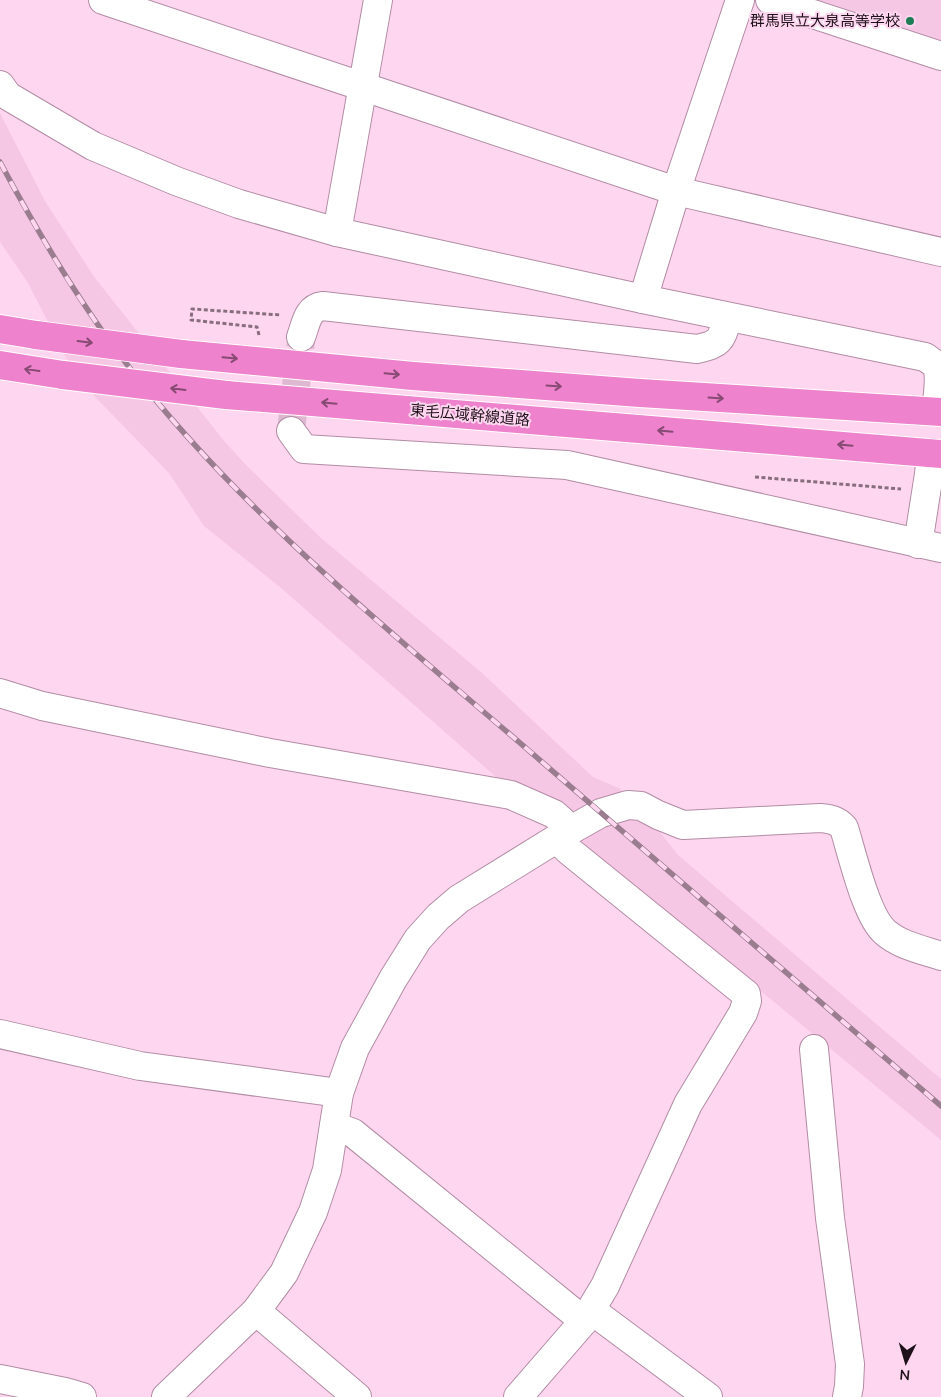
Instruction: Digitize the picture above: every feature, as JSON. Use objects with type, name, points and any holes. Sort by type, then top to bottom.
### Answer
[{"type":"highway","points":[[0,329],[181,354],[413,376],[938,412]]},
{"type":"highway","name":"東毛広域幹線道路","points":[[0,365],[63,375],[226,395],[936,453]]},
{"type":"street","points":[[103,0],[676,191],[941,252]]},
{"type":"street","points":[[337,232],[378,0]]},
{"type":"street","points":[[643,299],[676,191],[740,0]]},
{"type":"street","points":[[770,0],[941,56]]},
{"type":"street","points":[[0,85],[8,96],[93,146],[176,181],[239,204],[337,232],[643,299],[925,357],[937,368],[938,412]]},
{"type":"street","points":[[301,337],[310,312],[316,307],[323,306],[697,349],[712,346],[721,338],[728,317]]},
{"type":"street","points":[[298,440],[567,465],[929,546],[929,474],[936,453]]},
{"type":"street","points":[[0,693],[42,706],[270,753],[511,795],[534,804],[554,814],[562,821],[563,835],[568,850],[746,994],[747,1001],[743,1013],[688,1104],[604,1286],[588,1315],[518,1397]]},
{"type":"street","points":[[166,1397],[256,1311],[284,1273],[313,1212],[327,1170],[339,1093],[355,1048],[392,979],[418,939],[438,917],[459,899],[601,813],[628,805],[641,806],[683,825],[832,819],[844,828],[866,897],[876,921],[884,932],[895,939],[941,956]]},
{"type":"street","points":[[0,1034],[50,1047],[140,1066],[339,1093]]},
{"type":"street","points":[[814,1049],[830,1218],[850,1364],[847,1397]]},
{"type":"street","points":[[334,1126],[353,1133],[588,1315],[708,1397]]},
{"type":"street","points":[[256,1311],[357,1397]]},
{"type":"street","points":[[0,1379],[82,1397]]},
{"type":"path","points":[[260,341],[257,326],[191,320],[192,308],[279,315]]},
{"type":"shaded area","name":"群馬県立大泉高等学校","points":[[816,0],[941,0],[941,41]]},
{"type":"shaded area","points":[[0,113],[45,201],[95,278],[225,442],[321,538],[481,672],[593,777],[621,789],[621,795],[578,813],[504,784],[281,588],[204,526],[169,473],[98,400],[72,369],[28,283],[0,242]]},
{"type":"shaded area","points":[[628,814],[653,823],[678,855],[941,1079],[941,1140],[583,847],[581,839]]},
{"type":"tunnel","points":[[291,431],[301,341]]},
{"type":"railway","points":[[0,162],[29,215],[93,318],[129,367],[219,472],[268,521],[370,614],[941,1106]]},
{"type":"place","name":"群馬県立大泉高等学校","points":[[910,21]]}]
